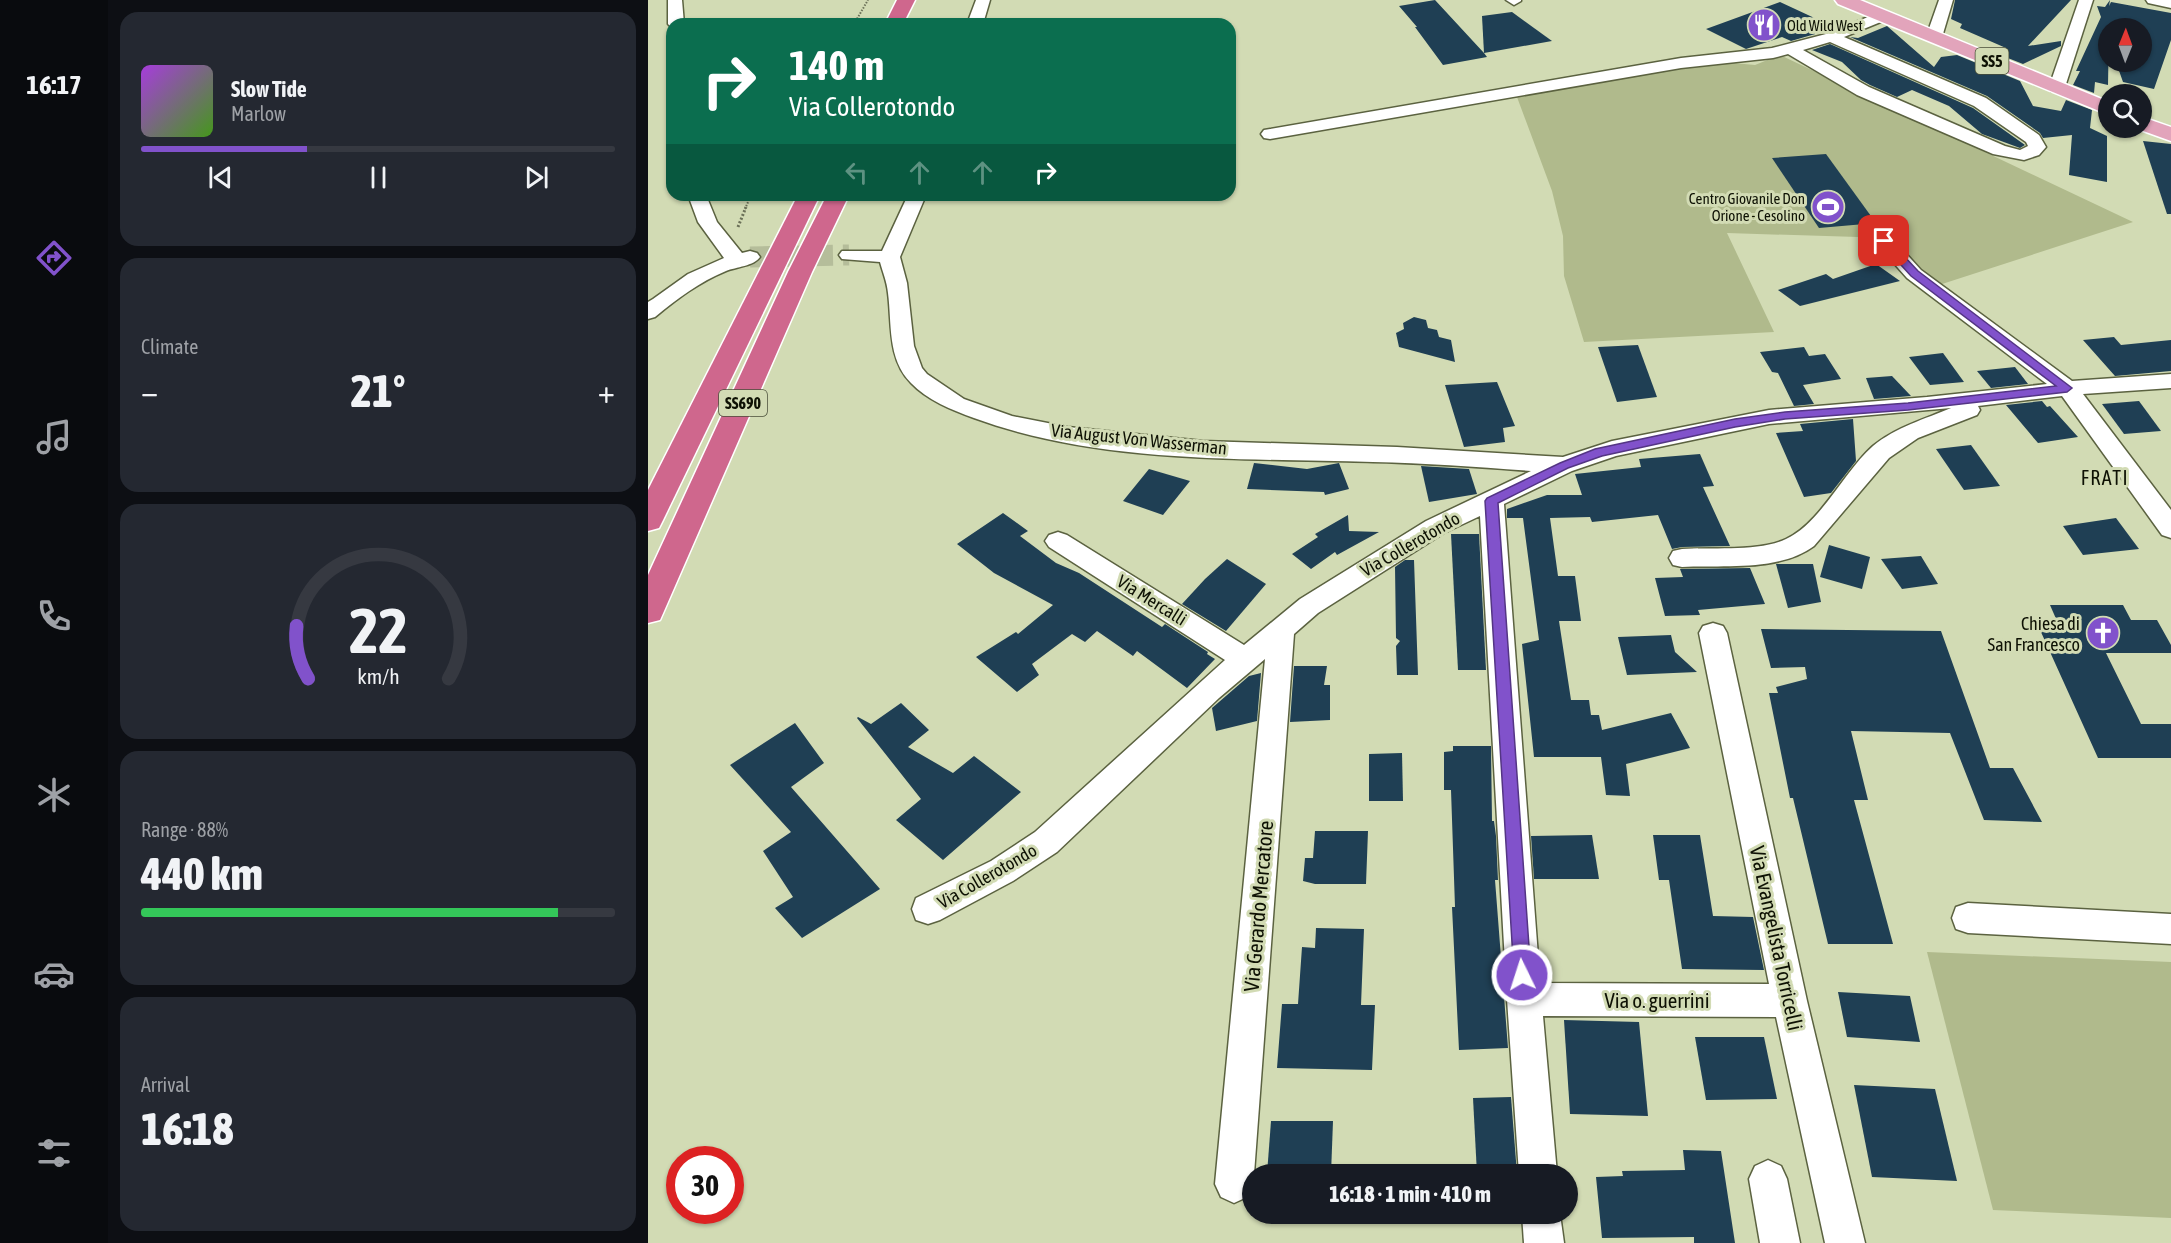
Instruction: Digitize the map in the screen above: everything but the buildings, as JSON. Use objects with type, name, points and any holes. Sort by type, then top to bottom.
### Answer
[{"type":"highway","points":[[897,18],[906,0]]},
{"type":"highway","name":"SS690","points":[[648,520],[807,201]]},
{"type":"highway","name":"SS690","points":[[648,611],[835,201]]},
{"type":"main road","name":"SS5","points":[[1844,0],[1874,9],[1934,37],[2098,104]]},
{"type":"main road","points":[[2152,127],[2171,135]]},
{"type":"street","points":[[674,18],[675,0]]},
{"type":"street","points":[[977,18],[983,0]]},
{"type":"street","points":[[1934,37],[1946,0]]},
{"type":"street","points":[[2057,87],[2086,0]]},
{"type":"street","points":[[2153,0],[2171,4]]},
{"type":"street","points":[[1270,134],[1670,64],[1757,56],[1791,49],[1831,37],[1874,9]]},
{"type":"street","points":[[1791,49],[1863,91],[1999,150],[2024,155],[2032,153],[2037,147],[2033,139],[1980,102],[1831,37]]},
{"type":"street","points":[[648,314],[669,295],[701,273],[739,256],[700,207],[698,201]]},
{"type":"street","points":[[849,255],[890,257],[914,201]]},
{"type":"street","points":[[1884,241],[1914,274],[2067,388],[2171,529]]},
{"type":"street","name":"Via August Von Wasserman","points":[[890,257],[897,284],[905,351],[913,370],[924,383],[946,398],[984,414],[1047,430],[1140,443],[1241,450],[1431,456],[1564,465]]},
{"type":"street","name":"Via Collerotondo","points":[[928,909],[1002,871],[1046,842],[1173,722],[1245,658],[1322,597],[1412,540],[1564,465],[1612,449],[1755,419],[1986,398],[2067,388],[2171,381]]},
{"type":"street","points":[[1682,558],[1772,552],[1795,546],[1815,531],[1881,452],[1910,433],[1966,411],[1986,398]]},
{"type":"street","points":[[1491,501],[1537,1164]]},
{"type":"street","name":"Via Mercalli","points":[[1058,541],[1245,658]]},
{"type":"street","name":"Via Gerardo Mercatore","points":[[1234,1184],[1281,628]]},
{"type":"street","name":"Via Evangelista Torricelli","points":[[1713,633],[1790,1001],[1845,1243]]},
{"type":"street","points":[[1968,918],[2171,929]]},
{"type":"street","name":"Via o. guerrini","points":[[1524,999],[1790,1001]]},
{"type":"street","points":[[1768,1179],[1780,1243]]},
{"type":"street","points":[[1542,1224],[1544,1243]]},
{"type":"path","points":[[858,18],[868,0]]},
{"type":"path","points":[[739,256],[750,201]]},
{"type":"green space","name":"Centro Giovanile Don Orione - Cesolino","points":[[1780,55],[2133,222],[1939,285],[1890,238],[1727,233],[1774,332],[1584,342],[1564,276],[1563,236],[1552,191],[1517,97],[1712,61],[1755,65]]},
{"type":"green space","points":[[1927,952],[2171,962],[2171,1218],[1993,1210]]},
{"type":"tunnel","points":[[750,257],[849,255]]},
{"type":"place","name":"Old Wild West","points":[[1764,25]]},
{"type":"place","name":"Centro Giovanile Don Orione - Cesolino","points":[[1828,207]]},
{"type":"place","name":"Chiesa di San Francesco","points":[[2103,633]]},
{"type":"district","name":"FRATI","points":[[2105,477]]},
{"type":"route","points":[[1522,975],[1491,501],[1564,465],[1599,452],[1755,419],[1908,406],[2067,388],[1914,274],[1884,241]]}]
